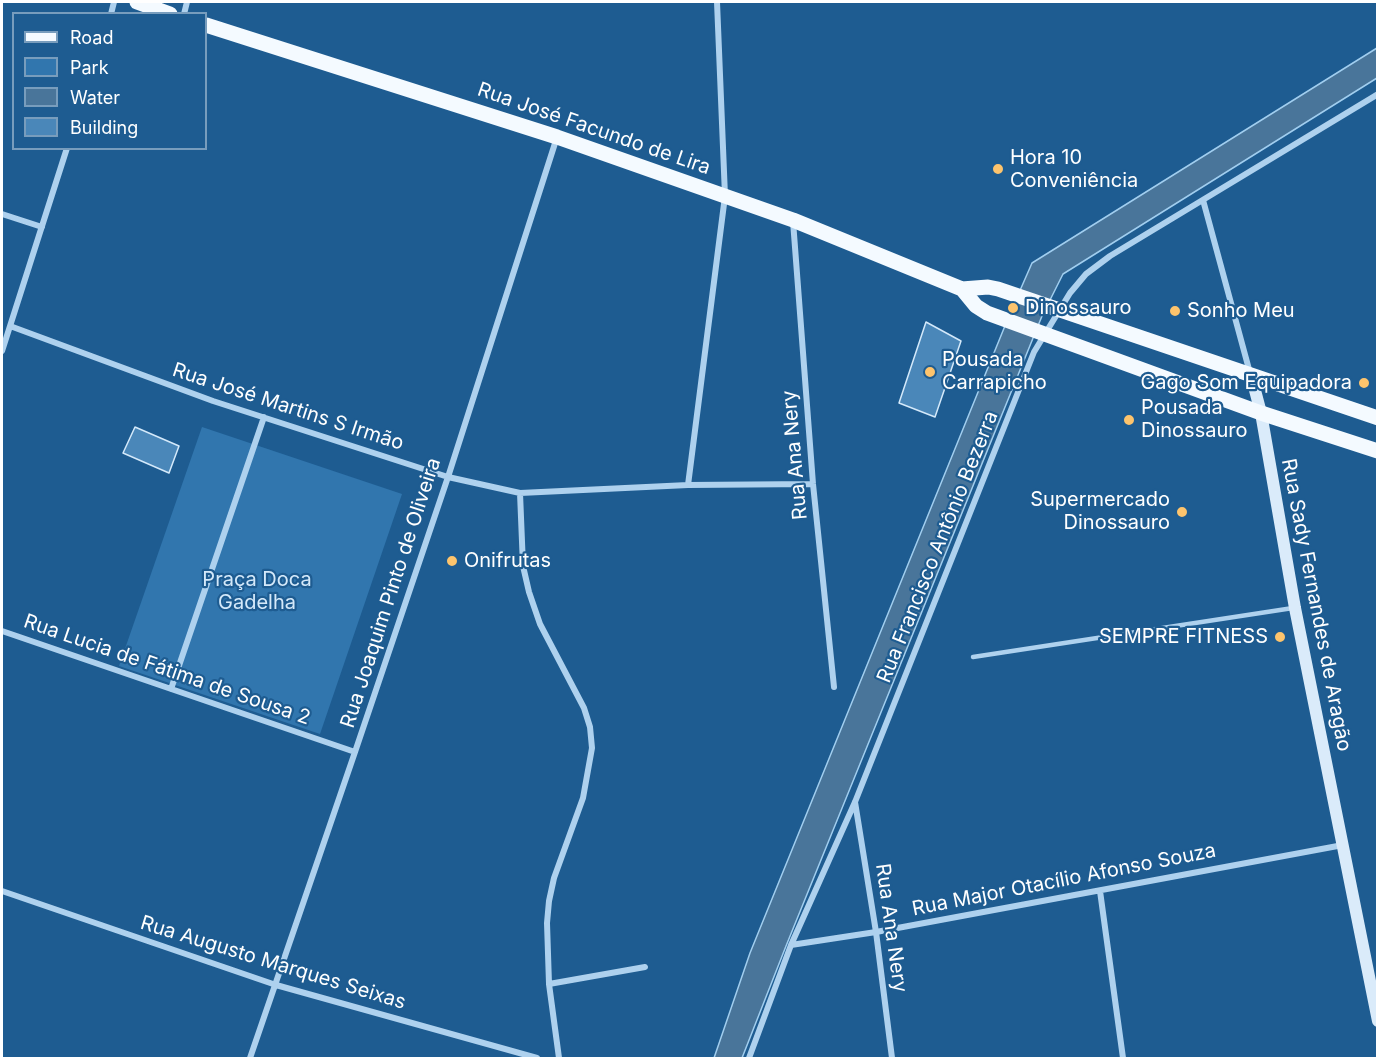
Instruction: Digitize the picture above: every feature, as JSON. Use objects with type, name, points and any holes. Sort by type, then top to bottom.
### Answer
[{"type":"main road","points":[[137,2],[164,12]]},
{"type":"main road","name":"Rua José Facundo de Lira","points":[[207,25],[557,137],[793,220],[962,289],[988,287],[998,289],[1377,418]]},
{"type":"main road","name":"Rua José Facundo de Lira","points":[[962,289],[976,306],[987,313],[1261,413],[1377,450]]},
{"type":"street","points":[[688,485],[725,196],[717,2]]},
{"type":"street","name":"Rua Francisco Antônio Bezerra","points":[[749,1059],[791,945],[855,802],[1029,363],[1037,332],[1052,307],[1070,293],[1086,274],[1110,256],[1377,94]]},
{"type":"street","name":"Rua Joaquim Pinto de Oliveira","points":[[250,1059],[448,477],[557,137]]},
{"type":"street","points":[[2,351],[66,150]]},
{"type":"street","name":"Rua Sady Fernandes de Aragão","points":[[1203,200],[1261,413],[1295,608],[1377,1021]]},
{"type":"street","points":[[2,214],[42,227]]},
{"type":"street","name":"Rua Ana Nery","points":[[793,220],[813,484],[834,687]]},
{"type":"street","name":"Rua José Martins S Irmão","points":[[10,326],[213,401],[448,477],[520,493],[688,485],[813,484]]},
{"type":"street","points":[[171,689],[264,417]]},
{"type":"street","points":[[520,493],[523,566],[529,592],[540,624],[584,708],[590,727],[592,748],[584,798],[554,878],[549,901],[547,923],[549,984],[559,1059]]},
{"type":"street","name":"Rua Lucia de Fátima de Sousa 2","points":[[2,631],[356,752]]},
{"type":"street","name":"Rua Ana Nery","points":[[855,802],[876,932],[892,1059]]},
{"type":"street","name":"Rua Major Otacílio Afonso Souza","points":[[791,945],[876,932],[1343,845]]},
{"type":"street","name":"Rua Augusto Marques Seixas","points":[[2,891],[276,986],[537,1059]]},
{"type":"street","points":[[1100,891],[1123,1059]]},
{"type":"street","points":[[549,984],[645,967]]},
{"type":"lane","points":[[973,657],[1295,608]]},
{"type":"green space","name":"Praça Doca Gadelha","points":[[202,427],[402,494],[320,734],[119,666]]},
{"type":"water","points":[[1377,48],[1377,78],[1063,274],[1042,316],[742,1058],[714,1058],[750,953],[1032,263]]},
{"type":"building","name":"Pousada Carrapicho","points":[[926,322],[961,341],[935,417],[899,403]]},
{"type":"building","points":[[135,427],[179,446],[169,473],[123,453]]},
{"type":"place","name":"Hora 10 Conveniência","points":[[998,169]]},
{"type":"place","name":"Dinossauro","points":[[1013,308]]},
{"type":"place","name":"Sonho Meu","points":[[1175,311]]},
{"type":"place","name":"Pousada Carrapicho","points":[[930,372]]},
{"type":"place","name":"Gago Som Equipadora","points":[[1364,383]]},
{"type":"place","name":"Pousada Dinossauro","points":[[1129,420]]},
{"type":"place","name":"Supermercado Dinossauro","points":[[1182,512]]},
{"type":"place","name":"Onifrutas","points":[[452,561]]},
{"type":"place","name":"SEMPRE FITNESS","points":[[1280,637]]}]
